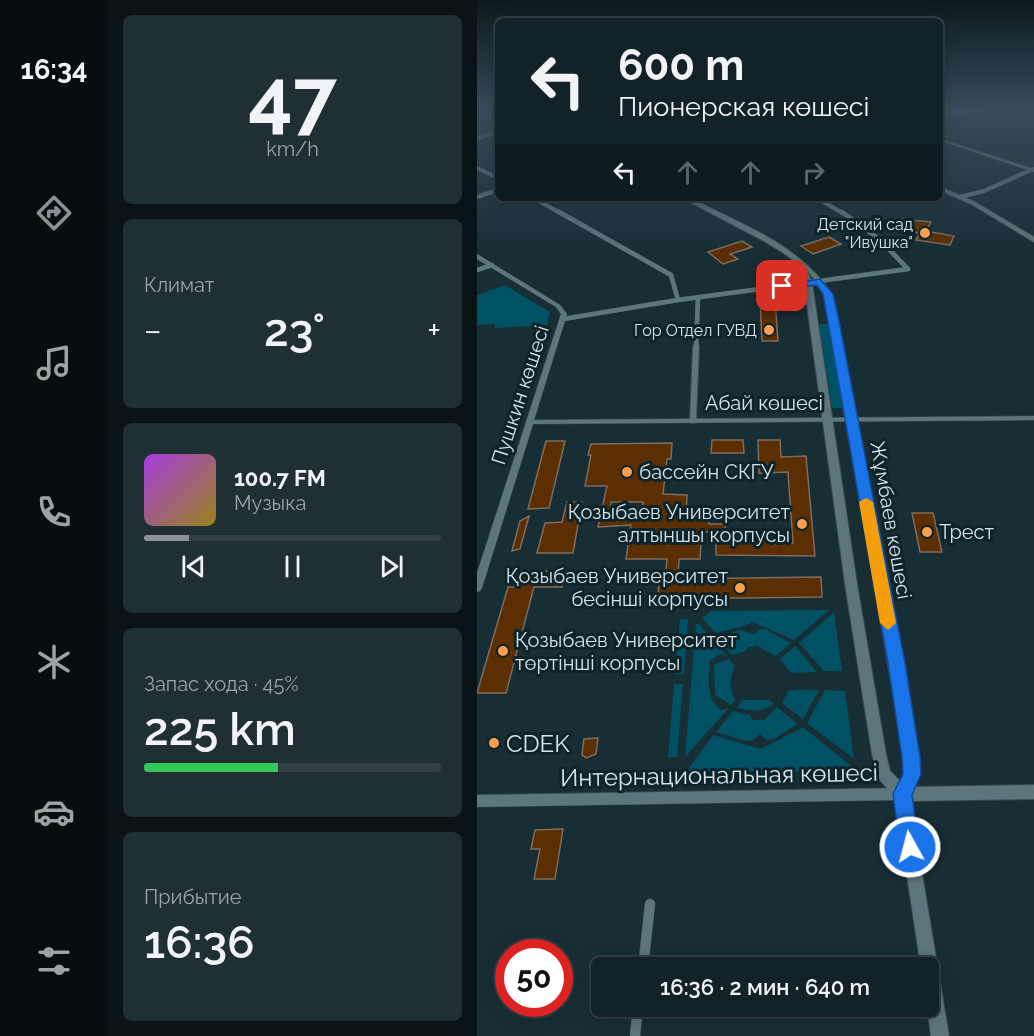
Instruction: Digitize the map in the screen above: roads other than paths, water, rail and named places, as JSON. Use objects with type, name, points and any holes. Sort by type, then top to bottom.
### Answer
[{"type":"main road","points":[[943,190],[960,197],[1034,240]]},
{"type":"main road","name":"Жұмбаев көшесі","points":[[690,201],[800,262],[820,282],[828,294],[896,663],[911,757],[912,774],[902,794],[940,1036]]},
{"type":"main road","points":[[800,262],[808,283],[879,754],[884,774],[902,794]]},
{"type":"main road","name":"Интернациональная көшесі","points":[[902,794],[1034,792]]},
{"type":"street","points":[[991,156],[1032,170]]},
{"type":"street","points":[[477,168],[495,177]]},
{"type":"street","points":[[960,197],[984,191],[1032,170]]},
{"type":"street","points":[[477,197],[495,191]]},
{"type":"street","points":[[539,201],[671,275],[678,300]]},
{"type":"street","points":[[563,320],[698,297],[908,269],[882,242],[839,209],[823,201]]},
{"type":"street","name":"Пушкин көшесі","points":[[477,256],[561,308],[563,320],[477,588]]},
{"type":"street","points":[[477,270],[492,265]]},
{"type":"street","points":[[693,420],[698,297]]},
{"type":"street","name":"Абай көшесі","points":[[530,422],[1034,418]]},
{"type":"street","name":"Интернациональная көшесі","points":[[477,801],[902,794]]},
{"type":"street","points":[[644,957],[650,904]]},
{"type":"street","points":[[635,1036],[637,1017]]},
{"type":"place","name":"Детский сад \"Ивушка\"","points":[[925,233]]},
{"type":"place","name":"Гор Отдел ГУВД","points":[[769,330]]},
{"type":"place","name":"бассейн СКГУ","points":[[627,472]]},
{"type":"place","name":"Қозыбаев Университет алтыншы корпусы","points":[[802,524]]},
{"type":"place","name":"Трест","points":[[927,532]]},
{"type":"place","name":"Қозыбаев Университет бесінші корпусы","points":[[740,588]]},
{"type":"place","name":"Қозыбаев Университет төртінші корпусы","points":[[503,651]]},
{"type":"place","name":"CDEK","points":[[494,743]]}]
